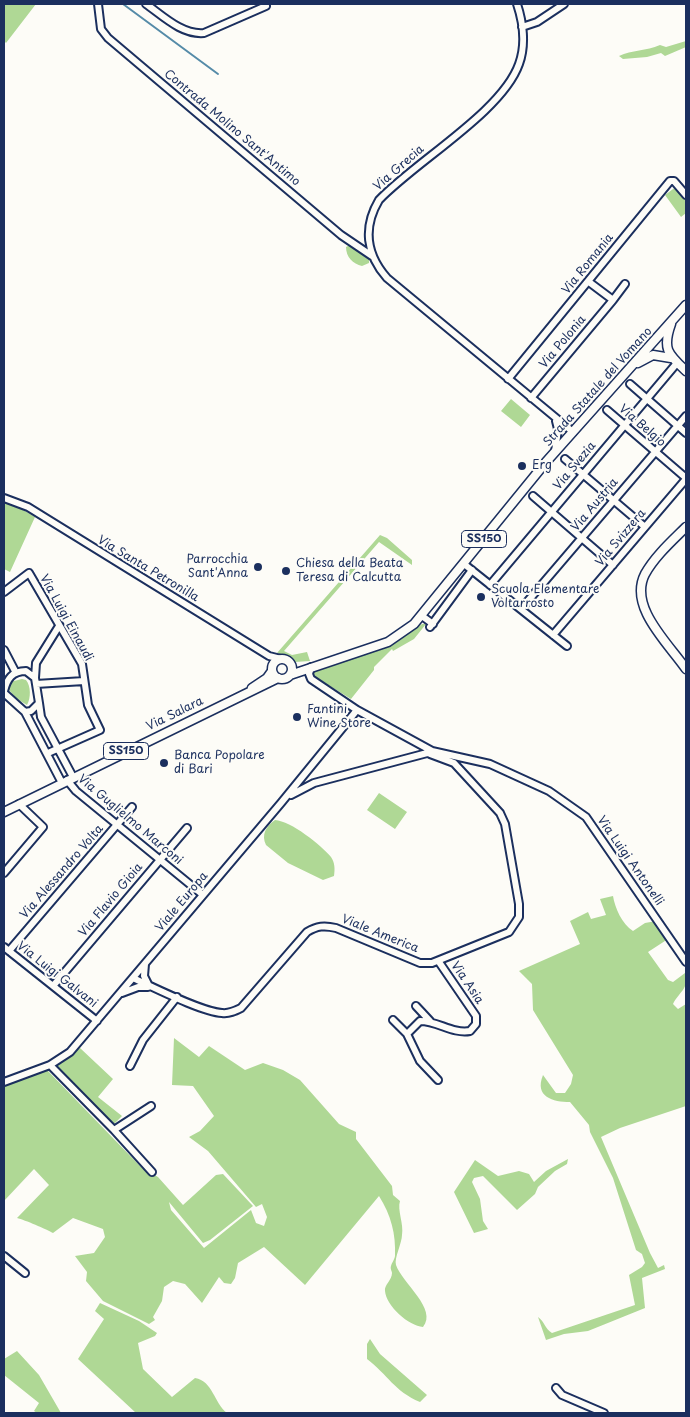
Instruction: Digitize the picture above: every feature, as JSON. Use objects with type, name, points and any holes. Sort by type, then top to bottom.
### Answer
[{"type":"main road","name":"Strada Statale del Vomano","points":[[290,675],[388,642],[408,630],[422,616],[566,439],[686,305]]},
{"type":"main road","points":[[670,357],[666,339],[673,320]]},
{"type":"main road","points":[[653,342],[686,371]]},
{"type":"main road","points":[[627,371],[647,357],[670,357]]},
{"type":"main road","points":[[686,527],[646,573],[641,585],[641,595],[651,620],[686,669]]},
{"type":"main road","points":[[291,665],[290,675],[284,679],[278,678],[272,667],[281,659],[291,665],[308,668]]},
{"type":"main road","name":"Via Salara","points":[[4,812],[249,691],[267,678],[272,667]]},
{"type":"main road","name":"Via Salara","points":[[249,691],[262,688],[278,678]]},
{"type":"street","name":"Contrada Molino Sant'Antimo","points":[[98,4],[101,29],[108,38],[341,235],[372,256]]},
{"type":"street","points":[[146,4],[184,30],[194,34],[204,33],[267,5]]},
{"type":"street","name":"Via Grecia","points":[[517,4],[522,27],[520,63],[508,86],[489,106],[379,200],[368,227],[372,256],[387,278],[556,421],[572,432]]},
{"type":"street","points":[[522,27],[537,22],[564,4]]},
{"type":"street","name":"Via Romania","points":[[508,379],[670,181],[674,180],[686,195]]},
{"type":"street","points":[[589,282],[613,300]]},
{"type":"street","name":"Via Polonia","points":[[531,398],[625,284]]},
{"type":"street","name":"Via Svezia","points":[[490,585],[647,399],[670,357]]},
{"type":"street","points":[[630,384],[686,433]]},
{"type":"street","name":"Via Belgio","points":[[607,410],[686,479]]},
{"type":"street","name":"Via Austria","points":[[521,609],[686,416]]},
{"type":"street","points":[[555,452],[558,429],[556,421]]},
{"type":"street","points":[[558,429],[566,439]]},
{"type":"street","points":[[565,459],[644,527]]},
{"type":"street","name":"Via Svizzera","points":[[553,635],[686,479]]},
{"type":"street","points":[[533,496],[613,565]]},
{"type":"street","name":"Via Santa Petronilla","points":[[4,498],[28,507],[269,656],[281,659]]},
{"type":"street","points":[[464,564],[567,646]]},
{"type":"street","points":[[422,616],[431,625],[472,570]]},
{"type":"street","name":"Via Luigi Einaudi","points":[[4,592],[29,573],[82,664],[88,705],[100,730],[59,748]]},
{"type":"street","points":[[59,626],[36,663],[35,681],[41,717],[59,748],[67,780]]},
{"type":"street","points":[[4,650],[16,673]]},
{"type":"street","points":[[269,656],[272,667]]},
{"type":"street","name":"Via Luigi Antonelli","points":[[308,668],[311,680],[357,710],[431,752],[490,764],[550,791],[586,817],[686,962]]},
{"type":"street","points":[[67,780],[48,753],[25,712],[4,692],[7,681],[16,673],[26,672],[35,681],[84,681]]},
{"type":"street","points":[[25,712],[31,711],[39,703]]},
{"type":"street","name":"Viale Europa","points":[[4,1082],[50,1065],[70,1052],[281,803],[357,710]]},
{"type":"street","points":[[48,753],[59,748]]},
{"type":"street","points":[[281,803],[297,791],[314,783],[431,752]]},
{"type":"street","name":"Viale America","points":[[133,978],[149,987],[221,1013],[232,1012],[241,1008],[307,932],[326,925],[420,963],[439,962],[509,932],[519,917],[520,904],[505,824],[500,813],[454,763],[431,752]]},
{"type":"street","name":"Via Guglielmo Marconi","points":[[67,780],[76,791],[203,895]]},
{"type":"street","points":[[4,873],[43,827],[19,804]]},
{"type":"street","name":"Via Alessandro Volta","points":[[6,949],[132,807]]},
{"type":"street","name":"Via Flavio Gioia","points":[[53,986],[187,828]]},
{"type":"street","name":"Via Luigi Galvani","points":[[6,949],[97,1021]]},
{"type":"street","name":"Via Asia","points":[[416,1006],[430,1021],[460,1033],[470,1031],[476,1024],[476,1016],[439,962]]},
{"type":"street","points":[[119,994],[138,987],[149,987],[144,976],[145,964]]},
{"type":"street","points":[[130,1066],[143,1040],[177,997]]},
{"type":"street","points":[[393,1020],[407,1034],[420,1061],[438,1080]]},
{"type":"street","points":[[407,1034],[420,1021],[430,1021]]},
{"type":"street","points":[[50,1065],[152,1172]]},
{"type":"street","points":[[114,1130],[151,1106]]},
{"type":"street","points":[[4,1256],[25,1273]]},
{"type":"street","points":[[556,1388],[562,1395],[604,1413]]},
{"type":"green space","points":[[4,4],[36,4],[6,43],[4,41]]},
{"type":"green space","points":[[686,41],[686,47],[665,56],[661,53],[647,57],[623,59],[619,56],[660,45],[666,47]]},
{"type":"green space","points":[[677,186],[686,199],[686,213],[681,217],[665,195]]},
{"type":"green space","points":[[350,245],[369,257],[369,263],[362,266],[353,262],[346,251],[346,247]]},
{"type":"green space","points":[[511,399],[530,415],[521,427],[501,411]]},
{"type":"green space","points":[[7,503],[35,517],[10,572],[4,569],[4,504]]},
{"type":"green space","points":[[380,535],[387,538],[412,560],[412,565],[379,542],[284,651],[292,655],[307,652],[310,661],[295,662],[277,653]]},
{"type":"green space","points":[[422,624],[426,624],[414,639],[393,651],[392,649],[374,667],[374,670],[351,699],[312,675],[312,672],[397,642]]},
{"type":"green space","points":[[26,680],[30,689],[27,705],[17,699],[8,689],[10,682]]},
{"type":"green space","points":[[379,793],[407,812],[395,829],[367,810]]},
{"type":"green space","points":[[275,820],[282,821],[297,829],[326,852],[331,857],[335,868],[334,876],[323,880],[288,863],[266,845],[265,831]]},
{"type":"green space","points":[[613,896],[615,906],[620,915],[633,931],[645,923],[656,921],[668,939],[648,952],[668,980],[673,982],[685,973],[686,978],[685,986],[673,1004],[678,1009],[686,1004],[686,1106],[620,1128],[601,1137],[650,1253],[658,1268],[664,1265],[665,1269],[642,1278],[645,1308],[588,1331],[564,1334],[546,1340],[538,1317],[552,1333],[635,1305],[629,1275],[645,1263],[642,1254],[636,1250],[613,1178],[590,1132],[589,1125],[570,1102],[557,1101],[543,1093],[541,1082],[543,1075],[556,1093],[565,1093],[571,1084],[573,1075],[533,1010],[532,984],[519,971],[580,944],[570,921],[588,912],[591,919],[606,915],[600,899]]},
{"type":"green space","points":[[174,1038],[199,1057],[209,1046],[245,1070],[263,1063],[283,1070],[300,1080],[339,1124],[356,1132],[356,1139],[392,1186],[393,1195],[400,1201],[402,1238],[396,1258],[396,1265],[399,1272],[423,1304],[426,1320],[423,1327],[417,1326],[405,1319],[394,1309],[386,1297],[385,1289],[392,1276],[391,1267],[395,1256],[395,1240],[390,1218],[379,1196],[305,1285],[264,1247],[238,1263],[235,1278],[231,1284],[224,1283],[219,1277],[202,1303],[185,1284],[173,1281],[164,1287],[162,1301],[153,1317],[155,1320],[149,1324],[103,1301],[86,1281],[87,1272],[75,1256],[94,1253],[105,1237],[103,1229],[73,1218],[53,1233],[17,1218],[49,1185],[34,1169],[4,1201],[4,1086],[47,1070],[142,1168],[158,1177],[183,1205],[216,1175],[223,1174],[253,1206],[210,1240],[203,1243],[169,1202],[171,1210],[204,1248],[251,1210],[256,1223],[264,1226],[267,1217],[262,1204],[256,1207],[208,1151],[189,1137],[200,1131],[214,1116],[193,1086],[172,1085]]},
{"type":"green space","points":[[80,1048],[113,1079],[98,1097],[122,1116],[112,1126],[57,1071],[57,1066]]},
{"type":"green space","points":[[568,1159],[567,1164],[555,1171],[538,1187],[535,1194],[517,1210],[483,1176],[474,1178],[472,1182],[480,1199],[483,1221],[488,1229],[474,1233],[454,1192],[475,1160],[498,1176],[519,1171],[529,1174],[534,1182],[546,1171]]},
{"type":"green space","points":[[100,1303],[139,1321],[157,1333],[155,1336],[138,1343],[143,1369],[172,1397],[195,1378],[206,1383],[227,1413],[136,1413],[78,1359],[104,1319],[95,1311]]},
{"type":"green space","points":[[370,1339],[380,1354],[427,1395],[420,1402],[397,1388],[367,1359],[367,1344]]},
{"type":"green space","points":[[17,1351],[39,1375],[61,1413],[37,1413],[34,1411],[39,1403],[4,1375],[4,1359]]},
{"type":"waterway","points":[[123,4],[218,74]]},
{"type":"place","name":"Erg","points":[[522,466]]},
{"type":"place","name":"Parrocchia Sant'Anna","points":[[258,567]]},
{"type":"place","name":"Chiesa della Beata Teresa di Calcutta","points":[[286,571]]},
{"type":"place","name":"Scuola Elementare Voltarrosto","points":[[481,597]]},
{"type":"place","name":"Fantini Wine Store","points":[[297,717]]},
{"type":"place","name":"Banca Popolare di Bari","points":[[164,763]]}]
